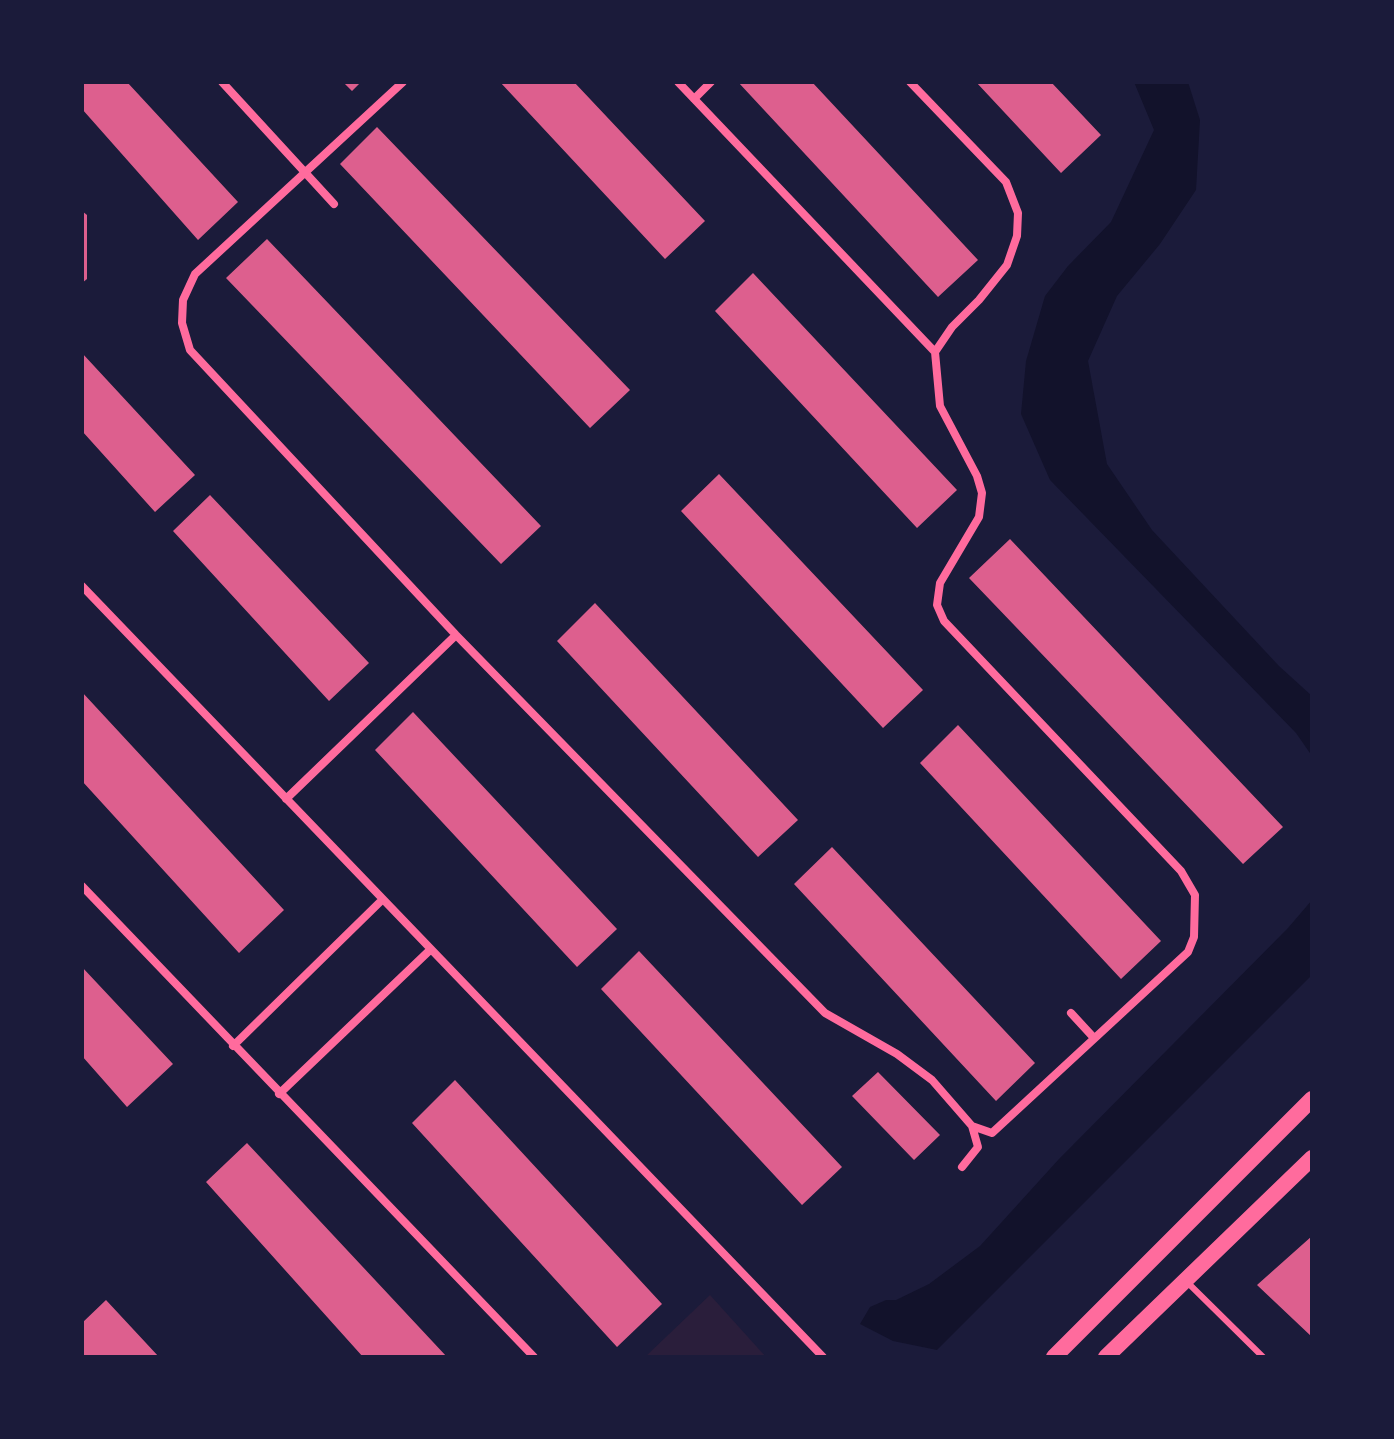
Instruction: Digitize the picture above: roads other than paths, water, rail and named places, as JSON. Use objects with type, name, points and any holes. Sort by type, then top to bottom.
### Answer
[{"type":"main road","points":[[1054,1357],[1312,1099]]},
{"type":"main road","points":[[1106,1357],[1312,1158]]},
{"type":"street","points":[[222,82],[334,204]]},
{"type":"street","points":[[403,82],[195,274],[183,300],[182,323],[190,350],[456,635],[825,1013],[897,1054],[932,1080],[972,1126],[978,1147],[962,1167]]},
{"type":"street","points":[[678,82],[935,352],[940,406],[977,476],[982,493],[979,517],[940,583],[937,605],[944,621],[1181,871],[1195,895],[1194,937],[1188,952],[992,1133],[972,1126]]},
{"type":"street","points":[[694,99],[711,82]]},
{"type":"street","points":[[910,82],[1006,182],[1018,213],[1017,236],[1007,265],[952,327],[935,352]]},
{"type":"street","points":[[82,586],[823,1357]]},
{"type":"street","points":[[286,799],[456,635]]},
{"type":"street","points":[[82,886],[534,1357]]},
{"type":"street","points":[[233,1046],[382,900]]},
{"type":"street","points":[[279,1094],[430,950]]},
{"type":"street","points":[[1071,1013],[1094,1038]]},
{"type":"lane","points":[[1185,1281],[1263,1357]]}]
